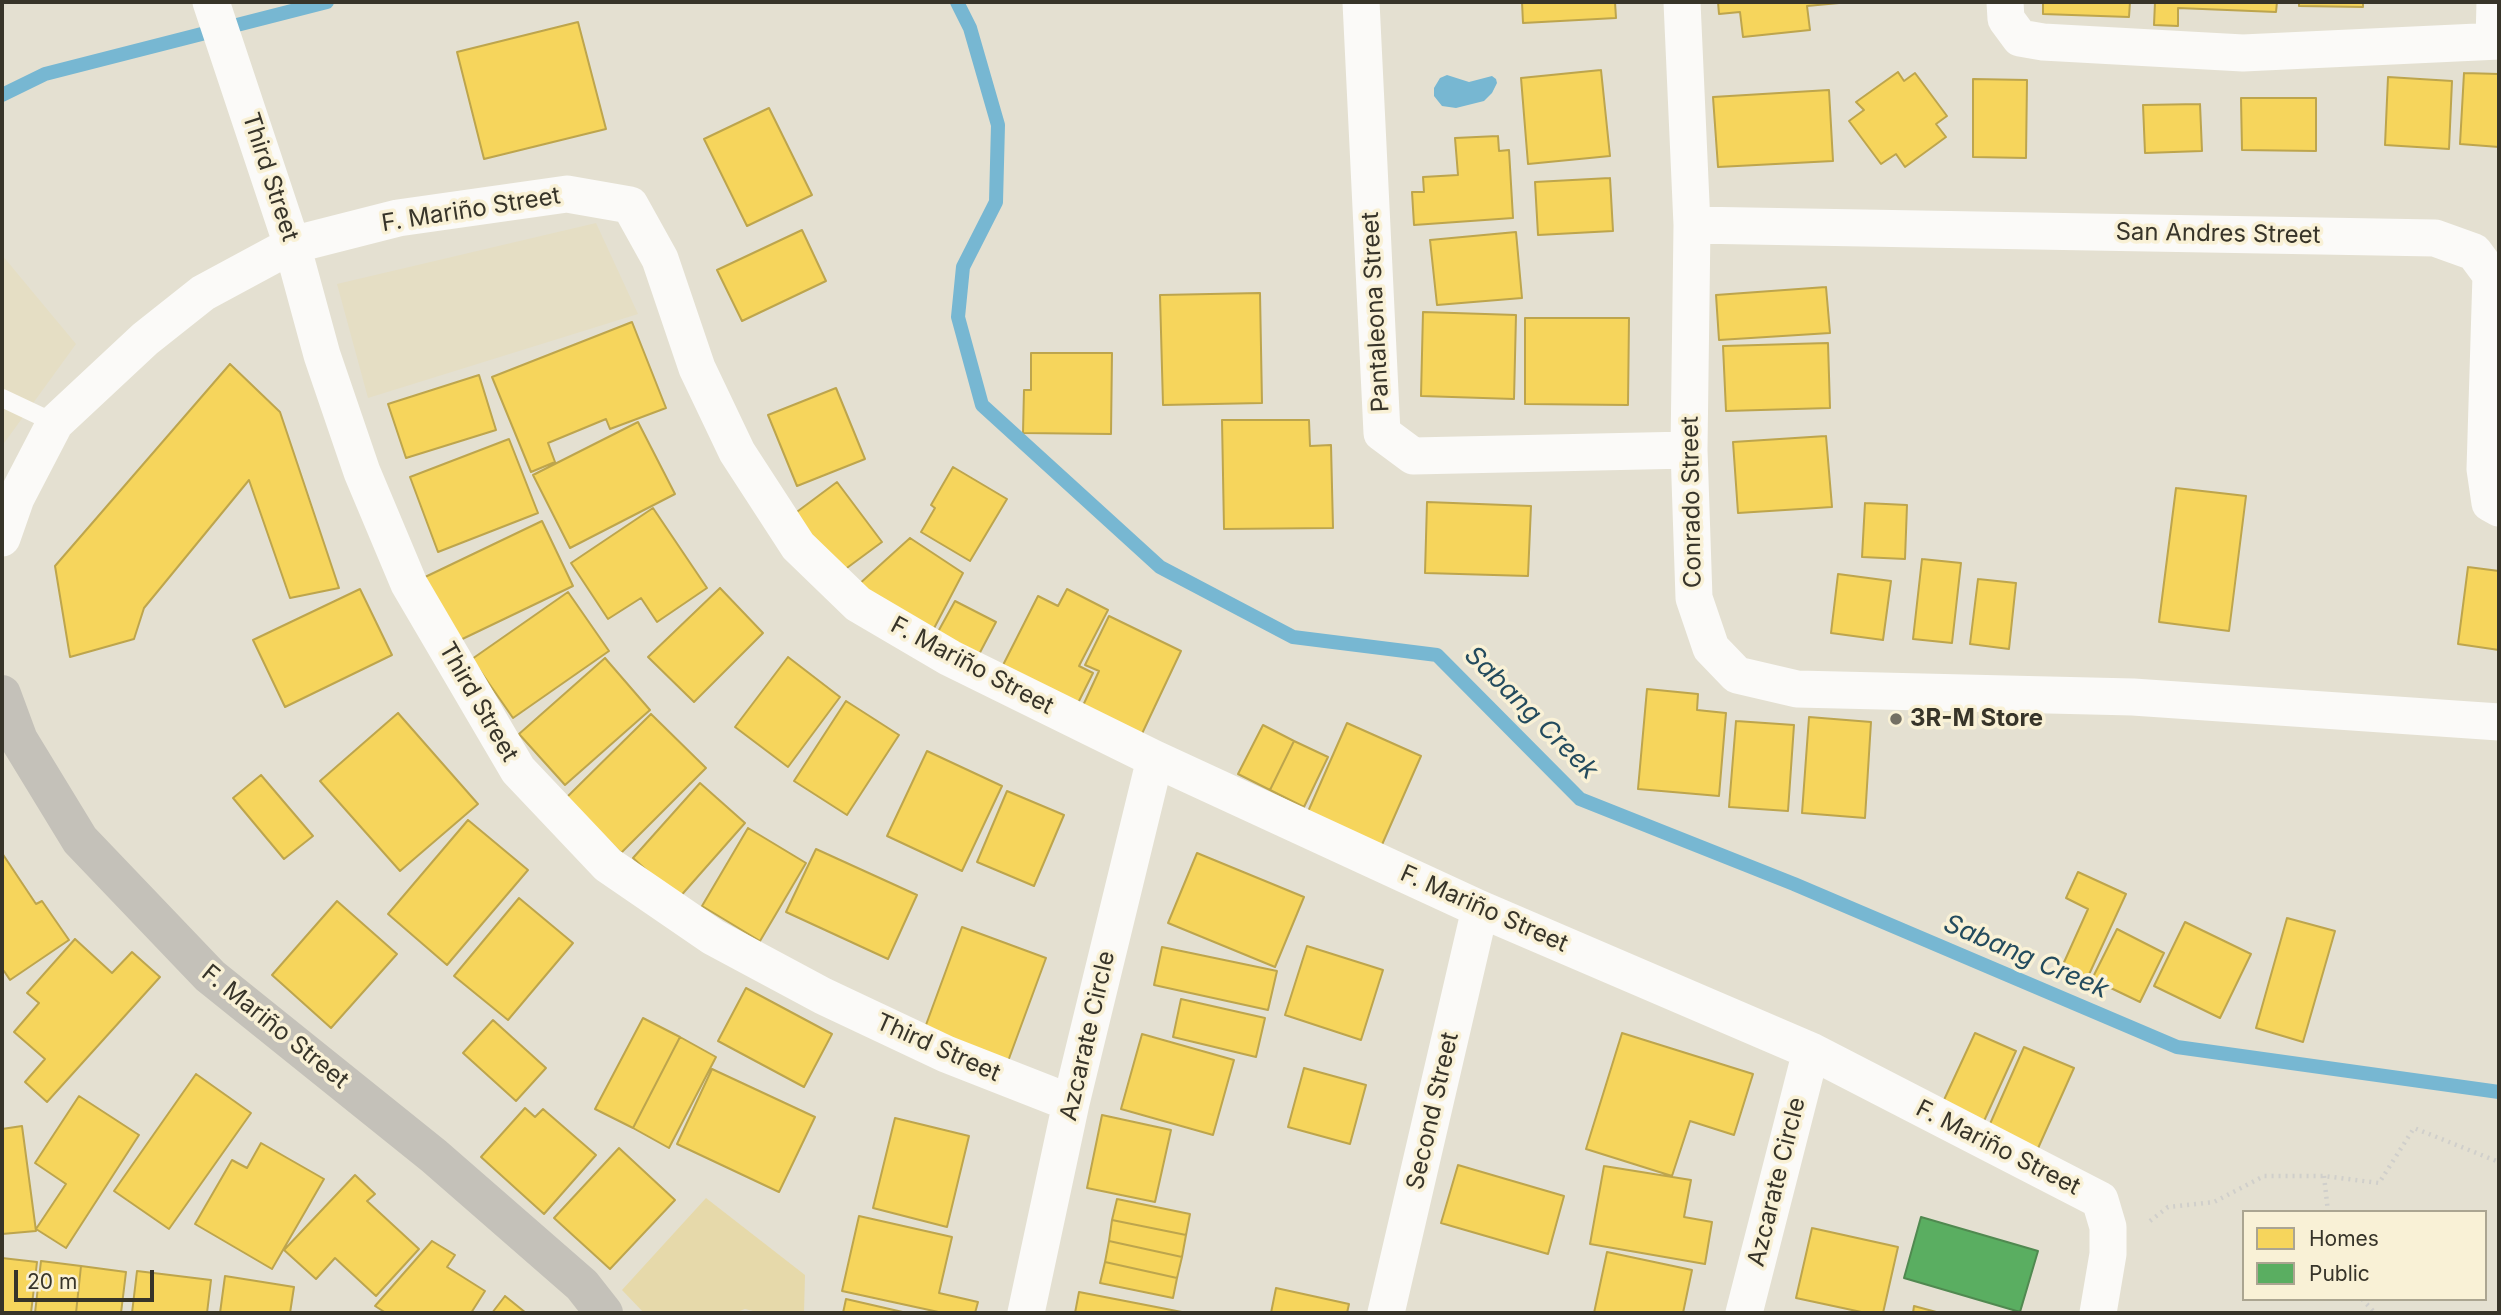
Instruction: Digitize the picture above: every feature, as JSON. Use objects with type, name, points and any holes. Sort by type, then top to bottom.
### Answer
[{"type":"street","name":"Pantaleona Street","points":[[1361,2],[1382,433],[1413,456],[1689,450]]},
{"type":"street","name":"Conrado Street","points":[[1682,2],[1692,225],[1689,450],[1694,598],[1712,648],[1737,675],[1797,690],[2133,697],[2499,722]]},
{"type":"street","points":[[2005,2],[2006,19],[2020,38],[2043,42],[2243,53],[2497,41],[2495,2]]},
{"type":"street","name":"Third Street","points":[[215,11],[292,246],[322,355],[362,472],[409,584],[518,770],[608,865],[713,937],[823,996],[946,1054],[1071,1103]]},
{"type":"street","name":"F. Mariño Street","points":[[2,538],[16,498],[55,423],[145,339],[203,293],[292,246],[398,218],[567,194],[629,205],[660,259],[697,368],[737,452],[799,546],[858,604],[950,658],[1155,759],[1480,909],[1811,1051],[2100,1200],[2108,1227],[2108,1254],[2098,1313]]},
{"type":"street","name":"San Andres Street","points":[[1692,225],[2435,238],[2474,252],[2491,275],[2485,469],[2490,503],[2499,508]]},
{"type":"street","name":"F. Mariño Street","points":[[2,694],[19,740],[80,840],[210,976],[434,1156],[582,1285],[604,1313]]},
{"type":"street","name":"Azcarate Circle","points":[[1026,1313],[1071,1103],[1155,759]]},
{"type":"street","name":"Second Street","points":[[1386,1313],[1480,909]]},
{"type":"street","name":"Azcarate Circle","points":[[1744,1313],[1811,1051]]},
{"type":"lane","points":[[2,398],[55,423]]},
{"type":"path","points":[[2108,1254],[2168,1208],[2214,1202],[2263,1176],[2324,1176],[2379,1183],[2414,1128],[2499,1162]]},
{"type":"path","points":[[2324,1176],[2328,1210]]},
{"type":"shaded area","points":[[596,223],[638,314],[368,398],[337,284]]},
{"type":"shaded area","points":[[2,255],[76,344],[2,446]]},
{"type":"shaded area","points":[[706,1198],[805,1275],[804,1313],[761,1313],[745,1309],[734,1313],[644,1313],[622,1290]]},
{"type":"water","points":[[1447,75],[1469,82],[1492,76],[1497,83],[1484,101],[1456,108],[1442,106],[1434,96],[1434,88],[1440,78]]},
{"type":"building: Homes","points":[[1522,2],[1615,2],[1616,18],[1523,23]]},
{"type":"building: Homes","points":[[1718,2],[1839,3],[1807,6],[1810,30],[1743,37],[1740,12],[1719,14]]},
{"type":"building: Homes","points":[[2043,2],[2130,2],[2129,17],[2043,14]]},
{"type":"building: Homes","points":[[2155,2],[2277,2],[2276,12],[2178,8],[2178,26],[2154,25]]},
{"type":"building: Homes","points":[[2299,2],[2363,2],[2363,7],[2299,6]]},
{"type":"building: Homes","points":[[578,22],[606,129],[484,159],[457,52]]},
{"type":"building: Homes","points":[[1601,70],[1610,156],[1528,164],[1521,78]]},
{"type":"building: Homes","points":[[1898,72],[1904,81],[1915,73],[1947,116],[1936,124],[1946,137],[1905,167],[1896,154],[1881,164],[1849,121],[1864,110],[1856,102]]},
{"type":"building: Homes","points":[[2464,73],[2499,74],[2499,147],[2460,144]]},
{"type":"building: Homes","points":[[2388,77],[2452,81],[2449,149],[2385,145]]},
{"type":"building: Homes","points":[[1973,79],[2027,80],[2026,158],[1973,157]]},
{"type":"building: Homes","points":[[1829,90],[1833,161],[1718,167],[1713,97]]},
{"type":"building: Homes","points":[[2241,98],[2316,98],[2316,151],[2242,150]]},
{"type":"building: Homes","points":[[2200,104],[2202,151],[2145,153],[2143,105]]},
{"type":"building: Homes","points":[[769,108],[812,195],[747,226],[704,139]]},
{"type":"building: Homes","points":[[1498,136],[1499,151],[1509,150],[1513,218],[1414,225],[1412,192],[1424,192],[1423,177],[1458,175],[1455,138]]},
{"type":"building: Homes","points":[[1610,178],[1613,231],[1538,235],[1535,182]]},
{"type":"building: Homes","points":[[802,230],[826,281],[742,321],[717,270]]},
{"type":"building: Homes","points":[[1516,232],[1522,298],[1437,305],[1430,240]]},
{"type":"building: Homes","points":[[1826,287],[1830,333],[1719,340],[1716,295]]},
{"type":"building: Homes","points":[[1260,293],[1262,403],[1163,405],[1160,295]]},
{"type":"building: Homes","points":[[1423,312],[1516,315],[1514,399],[1421,396]]},
{"type":"building: Homes","points":[[1525,318],[1629,318],[1628,405],[1525,404]]},
{"type":"building: Homes","points":[[632,322],[666,408],[610,429],[606,419],[548,443],[555,462],[531,472],[492,377]]},
{"type":"building: Homes","points":[[1828,343],[1830,408],[1726,411],[1723,346]]},
{"type":"building: Homes","points":[[1031,353],[1112,353],[1111,434],[1023,433],[1024,390],[1031,390]]},
{"type":"building: Homes","points":[[230,364],[280,412],[339,588],[290,598],[249,480],[144,608],[134,639],[70,657],[55,566]]},
{"type":"building: Homes","points":[[479,375],[496,430],[406,458],[388,404]]},
{"type":"building: Homes","points":[[836,388],[865,459],[797,486],[768,415]]},
{"type":"building: Homes","points":[[1222,420],[1309,420],[1310,446],[1331,445],[1333,528],[1224,529]]},
{"type":"building: Homes","points":[[638,422],[675,494],[570,548],[533,475]]},
{"type":"building: Homes","points":[[1826,436],[1832,507],[1738,513],[1733,442]]},
{"type":"building: Homes","points":[[509,439],[538,513],[438,552],[410,477]]},
{"type":"building: Homes","points":[[953,467],[1007,499],[970,561],[921,532],[935,508],[931,505]]},
{"type":"building: Homes","points":[[837,482],[882,542],[836,576],[790,517]]},
{"type":"building: Homes","points":[[2176,488],[2246,496],[2229,631],[2159,622]]},
{"type":"building: Homes","points":[[1427,502],[1531,506],[1528,576],[1425,573]]},
{"type":"building: Homes","points":[[1865,503],[1907,505],[1905,559],[1862,557]]},
{"type":"building: Homes","points":[[653,508],[707,588],[657,622],[641,598],[608,619],[571,563]]},
{"type":"building: Homes","points":[[542,521],[573,586],[454,643],[423,578]]},
{"type":"building: Homes","points":[[910,538],[963,573],[931,634],[857,586]]},
{"type":"building: Homes","points":[[1922,559],[1961,563],[1952,643],[1913,639]]},
{"type":"building: Homes","points":[[2468,567],[2499,571],[2499,650],[2458,644]]},
{"type":"building: Homes","points":[[1838,574],[1891,581],[1883,640],[1831,633]]},
{"type":"building: Homes","points":[[1978,579],[2016,583],[2009,649],[1970,644]]},
{"type":"building: Homes","points":[[720,588],[763,633],[694,702],[648,657]]},
{"type":"building: Homes","points":[[360,589],[392,655],[285,707],[253,640]]},
{"type":"building: Homes","points":[[1067,589],[1108,610],[1079,666],[1093,673],[1075,709],[1000,671],[1038,596],[1058,606]]},
{"type":"building: Homes","points":[[568,592],[609,651],[513,718],[472,659]]},
{"type":"building: Homes","points":[[955,601],[996,622],[975,662],[934,639]]},
{"type":"building: Homes","points":[[1109,616],[1181,651],[1139,740],[1080,712],[1099,671],[1085,665]]},
{"type":"building: Homes","points":[[788,657],[840,697],[788,767],[735,727]]},
{"type":"building: Homes","points":[[605,658],[650,710],[565,785],[519,734]]},
{"type":"building: Homes","points":[[1647,689],[1698,694],[1697,710],[1726,713],[1719,796],[1638,789]]},
{"type":"building: Homes","points":[[846,701],[899,735],[847,815],[794,781]]},
{"type":"building: Homes","points":[[398,713],[478,804],[400,871],[320,781]]},
{"type":"building: Homes","points":[[651,714],[706,768],[621,853],[566,798]]},
{"type":"building: Homes","points":[[1809,717],[1871,722],[1865,818],[1802,813]]},
{"type":"building: Homes","points":[[1736,721],[1794,725],[1788,811],[1729,807]]},
{"type":"building: Homes","points":[[1347,723],[1421,756],[1377,856],[1303,823]]},
{"type":"building: Homes","points":[[1263,725],[1294,741],[1270,790],[1238,774]]},
{"type":"building: Homes","points":[[1294,741],[1328,757],[1304,807],[1270,790]]},
{"type":"building: Homes","points":[[927,751],[1002,786],[962,871],[887,836]]},
{"type":"building: Homes","points":[[261,775],[313,836],[284,859],[233,798]]},
{"type":"building: Homes","points":[[700,783],[745,823],[678,899],[633,858]]},
{"type":"building: Homes","points":[[1007,791],[1064,815],[1034,886],[977,862]]},
{"type":"building: Homes","points":[[468,820],[528,870],[447,965],[388,914]]},
{"type":"building: Homes","points":[[748,828],[806,863],[760,941],[702,906]]},
{"type":"building: Homes","points":[[816,849],[917,895],[888,959],[786,912]]},
{"type":"building: Homes","points":[[2,853],[36,904],[42,901],[69,940],[10,980],[4,971],[2,973]]},
{"type":"building: Homes","points":[[1197,853],[1304,897],[1275,967],[1168,923]]},
{"type":"building: Homes","points":[[2078,872],[2126,894],[2086,981],[2061,969],[2088,909],[2066,898]]},
{"type":"building: Homes","points":[[519,898],[573,943],[508,1020],[454,976]]},
{"type":"building: Homes","points":[[337,901],[397,954],[331,1028],[272,975]]},
{"type":"building: Homes","points":[[2287,918],[2335,931],[2303,1042],[2256,1028]]},
{"type":"building: Homes","points":[[2185,922],[2251,954],[2220,1018],[2154,986]]},
{"type":"building: Homes","points":[[962,927],[1046,958],[1007,1064],[923,1033]]},
{"type":"building: Homes","points":[[2117,929],[2164,953],[2140,1002],[2092,979]]},
{"type":"building: Homes","points":[[75,939],[112,973],[132,952],[160,977],[47,1102],[25,1082],[45,1059],[14,1032],[39,1003],[27,993]]},
{"type":"building: Homes","points":[[1307,946],[1383,970],[1361,1040],[1285,1015]]},
{"type":"building: Homes","points":[[1162,947],[1277,971],[1268,1010],[1154,985]]},
{"type":"building: Homes","points":[[746,988],[832,1034],[804,1087],[718,1041]]},
{"type":"building: Homes","points":[[1181,999],[1265,1018],[1256,1057],[1173,1037]]},
{"type":"building: Homes","points":[[643,1018],[680,1037],[633,1128],[595,1109]]},
{"type":"building: Homes","points":[[493,1020],[546,1068],[516,1101],[463,1053]]},
{"type":"building: Homes","points":[[1622,1033],[1753,1074],[1734,1135],[1690,1121],[1672,1176],[1586,1149]]},
{"type":"building: Homes","points":[[1975,1033],[2016,1051],[1984,1121],[1943,1102]]},
{"type":"building: Homes","points":[[1142,1034],[1234,1060],[1213,1135],[1121,1109]]},
{"type":"building: Homes","points":[[680,1037],[716,1057],[669,1148],[633,1128]]},
{"type":"building: Homes","points":[[2024,1047],[2074,1068],[2035,1155],[1986,1133]]},
{"type":"building: Homes","points":[[1304,1068],[1366,1085],[1350,1144],[1288,1127]]},
{"type":"building: Homes","points":[[712,1069],[815,1117],[779,1192],[677,1144]]},
{"type":"building: Homes","points":[[196,1074],[251,1113],[169,1229],[114,1191]]},
{"type":"building: Homes","points":[[79,1096],[139,1135],[66,1248],[36,1229],[66,1184],[35,1163]]},
{"type":"building: Homes","points":[[525,1108],[535,1117],[543,1109],[596,1155],[544,1214],[481,1157]]},
{"type":"building: Homes","points":[[1102,1115],[1171,1130],[1155,1202],[1087,1188]]},
{"type":"building: Homes","points":[[895,1118],[969,1136],[947,1227],[873,1208]]},
{"type":"building: Homes","points":[[22,1126],[36,1231],[2,1234],[2,1129]]},
{"type":"building: Homes","points":[[261,1143],[324,1179],[272,1269],[195,1224],[232,1160],[247,1168]]},
{"type":"building: Homes","points":[[619,1148],[675,1200],[610,1269],[554,1218]]},
{"type":"building: Homes","points":[[1458,1165],[1564,1196],[1548,1254],[1441,1223]]},
{"type":"building: Homes","points":[[1604,1166],[1691,1180],[1684,1217],[1712,1222],[1705,1264],[1590,1244]]},
{"type":"building: Homes","points":[[355,1175],[375,1194],[367,1201],[419,1249],[376,1296],[335,1258],[316,1279],[284,1250]]},
{"type":"building: Homes","points":[[1117,1199],[1190,1214],[1186,1235],[1112,1220]]},
{"type":"building: Homes","points":[[859,1216],[952,1237],[939,1293],[978,1302],[975,1313],[943,1313],[842,1291]]},
{"type":"building: Homes","points":[[1112,1220],[1186,1235],[1182,1257],[1109,1241]]},
{"type":"building: Homes","points":[[1812,1228],[1898,1247],[1883,1313],[1866,1313],[1796,1298]]},
{"type":"building: Homes","points":[[432,1241],[455,1255],[447,1267],[485,1291],[471,1313],[386,1313],[375,1306]]},
{"type":"building: Homes","points":[[1109,1241],[1182,1257],[1177,1278],[1105,1262]]},
{"type":"building: Homes","points":[[1607,1252],[1692,1270],[1683,1313],[1594,1313]]},
{"type":"building: Homes","points":[[2,1258],[37,1262],[31,1313],[2,1313]]},
{"type":"building: Homes","points":[[41,1261],[81,1266],[76,1313],[35,1313]]},
{"type":"building: Homes","points":[[1105,1262],[1177,1278],[1173,1298],[1100,1283]]},
{"type":"building: Homes","points":[[81,1266],[126,1272],[121,1313],[76,1313]]},
{"type":"building: Homes","points":[[137,1271],[211,1280],[207,1313],[132,1313]]},
{"type":"building: Homes","points":[[225,1276],[294,1287],[290,1313],[220,1313]]},
{"type":"building: Homes","points":[[1276,1288],[1349,1304],[1347,1313],[1271,1313]]},
{"type":"building: Homes","points":[[1079,1292],[1187,1313],[1075,1313]]},
{"type":"building: Homes","points":[[505,1296],[526,1313],[492,1313]]},
{"type":"building: Homes","points":[[846,1299],[907,1313],[843,1313]]},
{"type":"building: Homes","points":[[1914,1306],[1940,1313],[1913,1313]]},
{"type":"building: Public","points":[[1921,1217],[2038,1251],[2020,1312],[1904,1278]]},
{"type":"waterway","name":"Sabang Creek","points":[[2,95],[45,74],[327,2]]},
{"type":"waterway","name":"Sabang Creek","points":[[957,2],[970,28],[998,125],[996,202],[963,267],[958,317],[982,405],[1160,567],[1293,637],[1437,655],[1580,799],[1794,884],[2177,1047],[2499,1092]]},
{"type":"place","name":"3R-M Store","points":[[1896,719]]}]
